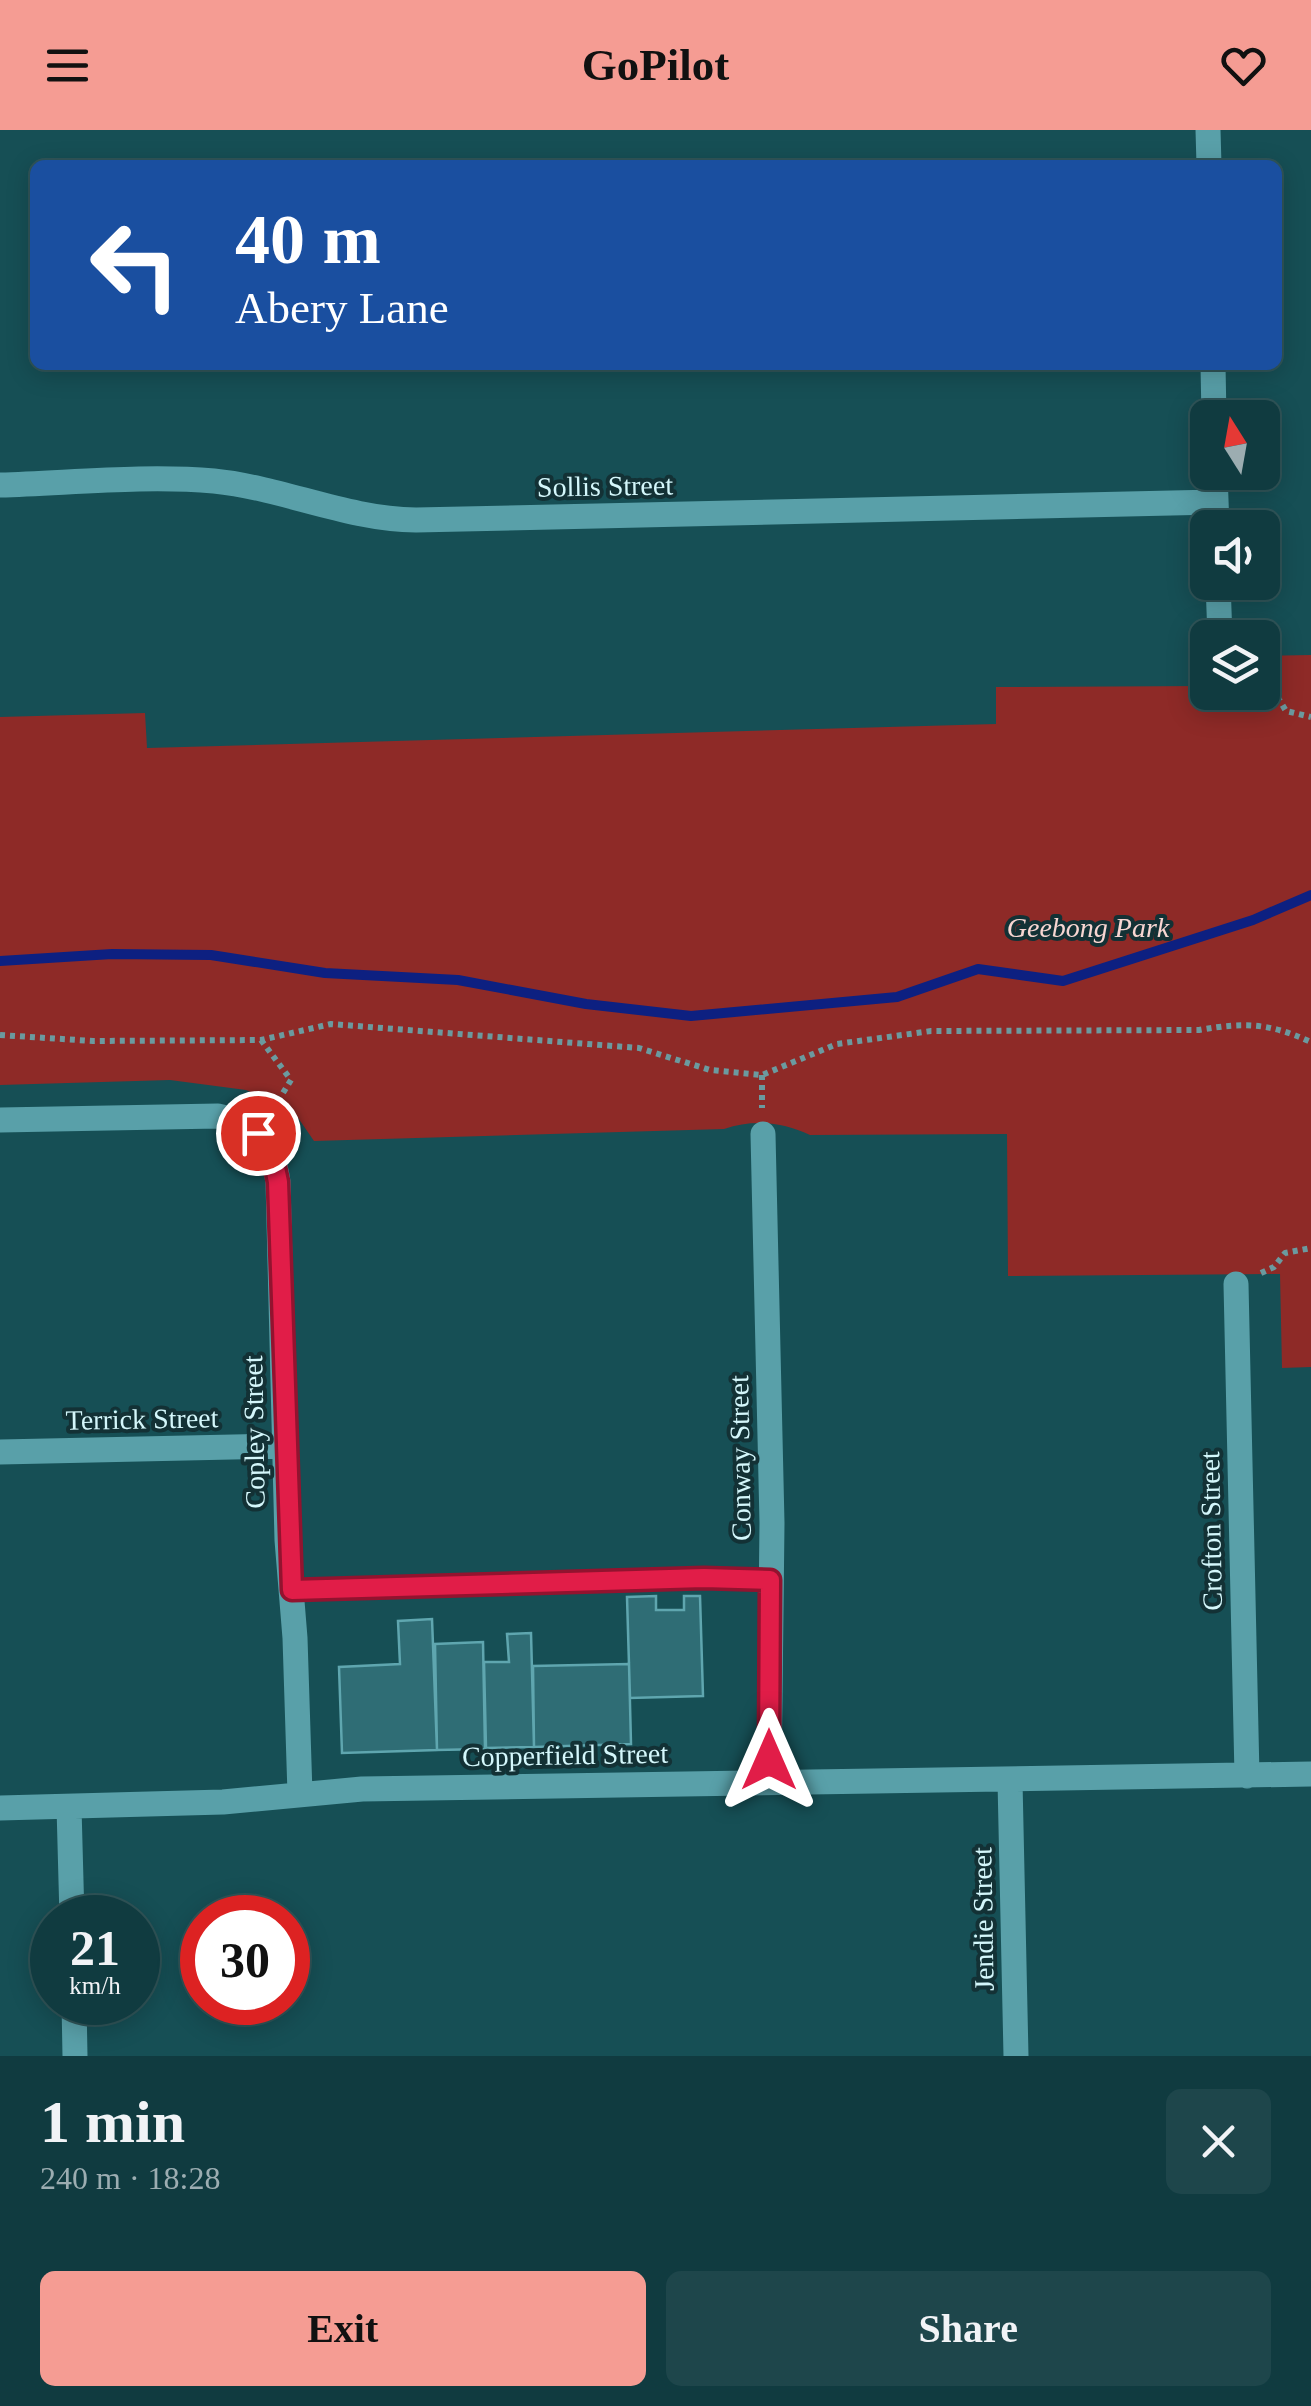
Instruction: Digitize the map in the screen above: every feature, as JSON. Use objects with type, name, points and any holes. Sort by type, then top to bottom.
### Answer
[{"type":"street","points":[[1208,130],[1209,160]]},
{"type":"street","points":[[1213,370],[1214,400]]},
{"type":"street","name":"Sollis Street","points":[[0,486],[212,481],[251,486],[379,520],[1190,515]]},
{"type":"street","points":[[0,1120],[198,1115],[234,1119],[258,1133]]},
{"type":"street","name":"Copley Street","points":[[258,1133],[272,1153],[278,1182],[300,1794]]},
{"type":"street","name":"Conway Street","points":[[762,1134],[770,1580],[769,1782]]},
{"type":"street","name":"Crofton Street","points":[[1236,1284],[1247,1776]]},
{"type":"street","name":"Terrick Street","points":[[0,1452],[285,1446]]},
{"type":"street","name":"Copperfield Street","points":[[0,1808],[223,1802],[362,1789],[1311,1774]]},
{"type":"street","name":"Jendie Street","points":[[1010,1781],[1016,2056]]},
{"type":"street","points":[[69,1807],[71,1895]]},
{"type":"street","points":[[74,2025],[75,2056]]},
{"type":"lane","points":[[292,1590],[704,1578],[770,1580]]},
{"type":"path","points":[[1280,702],[1286,712],[1311,717]]},
{"type":"path","points":[[0,1035],[93,1041],[262,1040],[331,1024],[639,1048],[710,1070],[762,1075],[837,1044],[932,1031],[1199,1030],[1234,1024],[1276,1026],[1311,1042]]},
{"type":"path","points":[[258,1133],[291,1080],[262,1040]]},
{"type":"path","points":[[1236,1284],[1274,1267],[1285,1253],[1311,1248]]},
{"type":"green space","name":"Geebong Park","points":[[1311,655],[1311,1367],[1282,1368],[1280,1274],[1008,1276],[1007,1134],[810,1135],[789,1127],[757,1123],[724,1129],[314,1141],[292,1109],[246,1090],[170,1080],[0,1085],[0,717],[145,713],[147,748],[996,724],[996,687],[1190,686],[1190,710],[1280,710],[1280,656]]},
{"type":"building","points":[[656,1596],[656,1610],[684,1610],[684,1596],[700,1596],[703,1696],[630,1698],[627,1597]]},
{"type":"building","points":[[432,1619],[437,1750],[342,1753],[339,1667],[400,1664],[398,1621]]},
{"type":"building","points":[[531,1633],[534,1747],[486,1748],[484,1662],[509,1662],[507,1634]]},
{"type":"building","points":[[483,1642],[485,1749],[437,1750],[435,1644]]},
{"type":"building","points":[[629,1664],[631,1744],[534,1747],[533,1666]]},
{"type":"waterway","points":[[0,961],[112,954],[211,955],[325,973],[458,980],[586,1004],[691,1016],[897,997],[978,969],[1063,981],[1253,920],[1311,895]]},
{"type":"route","points":[[258,1133],[272,1153],[278,1182],[287,1540],[292,1590],[704,1578],[770,1580],[769,1760]]}]
